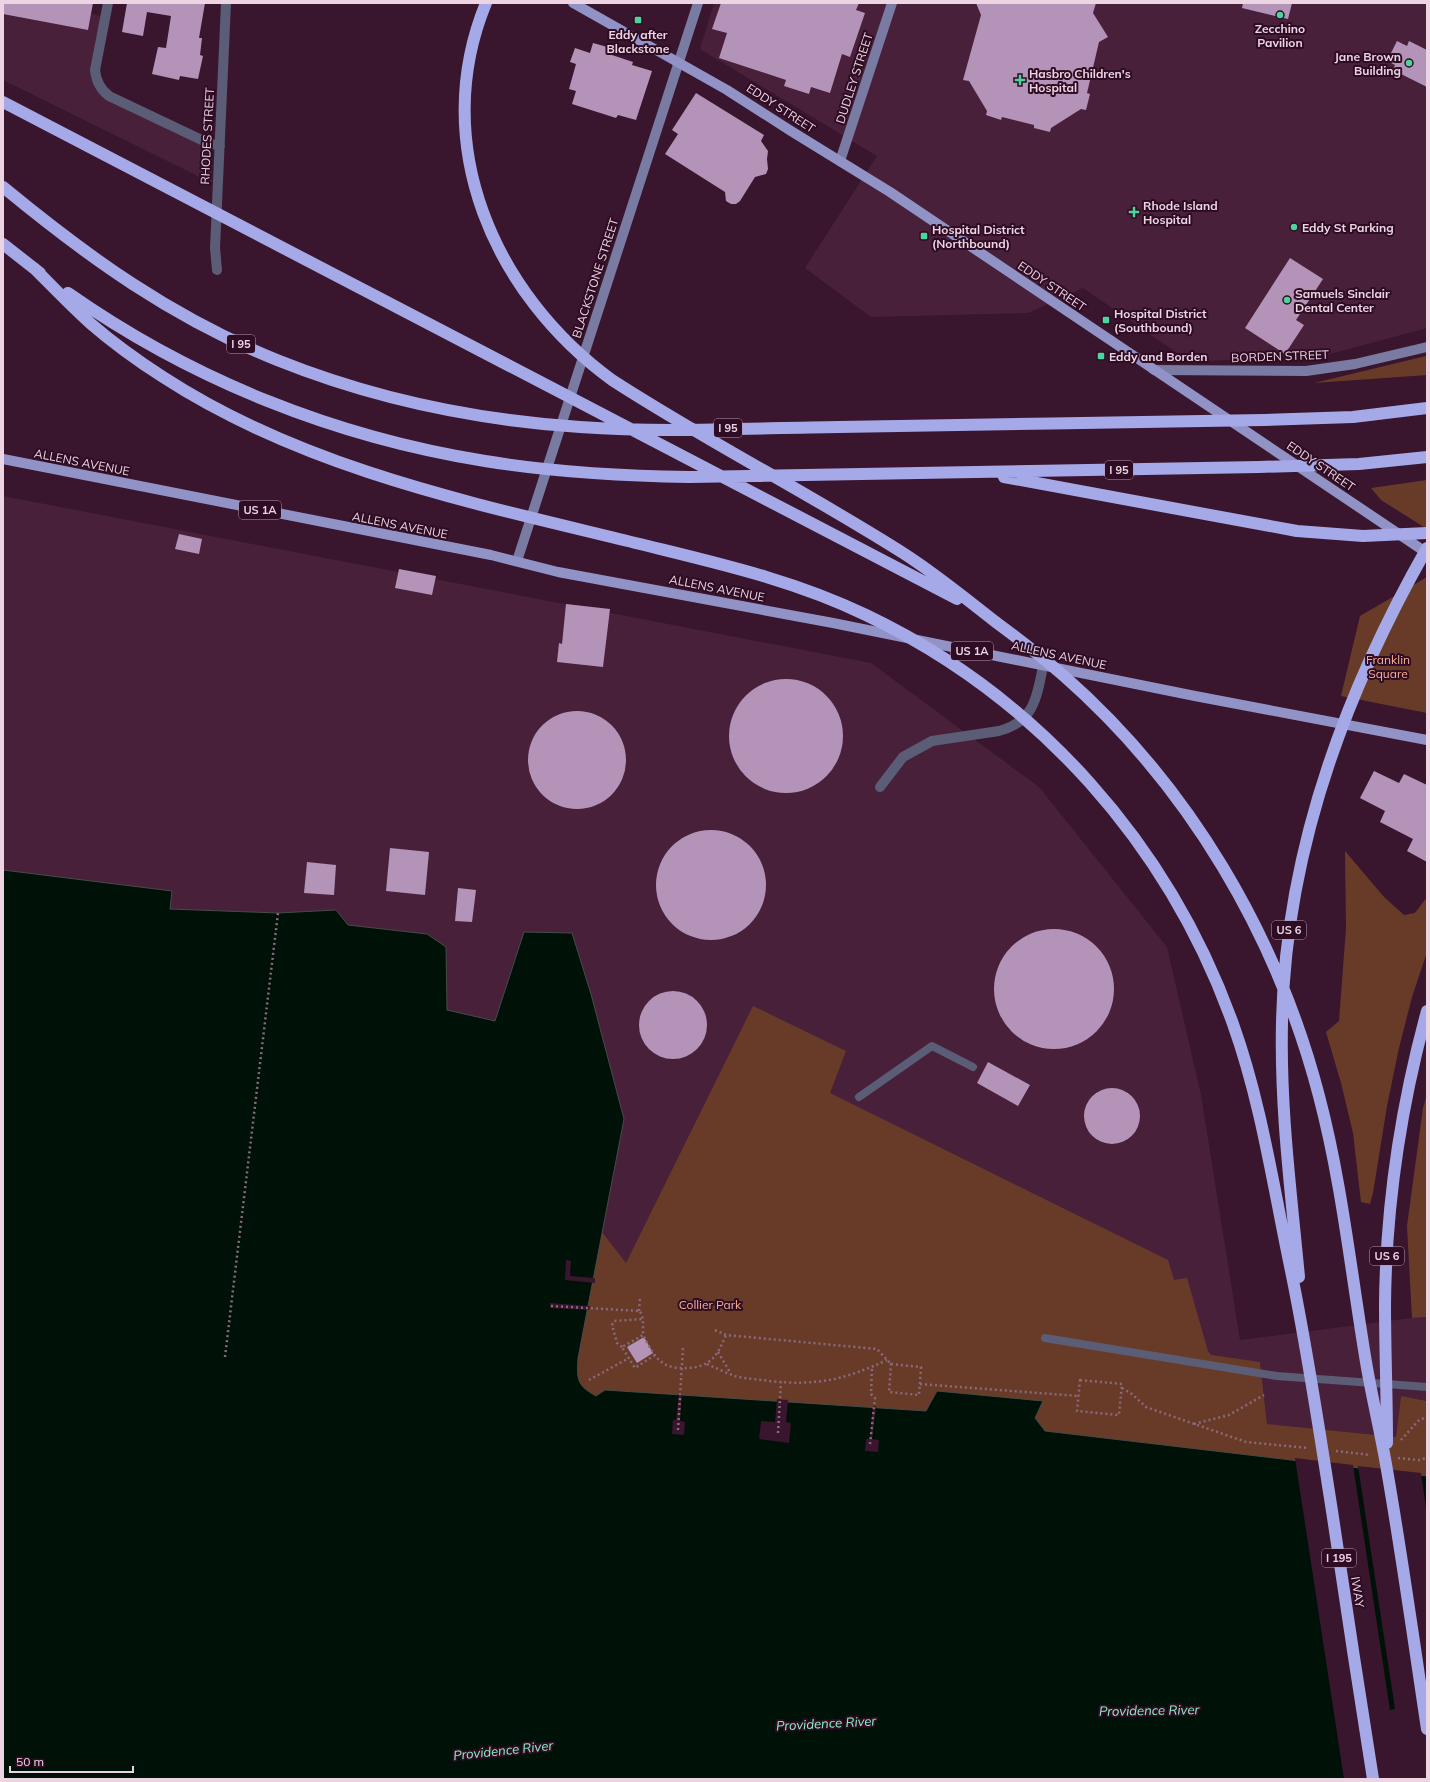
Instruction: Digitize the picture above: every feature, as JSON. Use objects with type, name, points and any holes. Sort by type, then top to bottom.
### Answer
[{"type":"highway","points":[[486,3],[471,48],[467,69],[464,107],[466,135],[474,184],[481,206],[499,250],[510,271],[536,308],[564,340],[612,380],[902,552],[967,598],[994,621],[1042,657],[1097,707],[1146,760],[1183,807],[1214,853],[1244,902],[1276,972],[1302,1037],[1320,1097],[1333,1157],[1372,1397],[1389,1463],[1427,1729]]},
{"type":"highway","points":[[3,102],[929,583],[994,621]]},
{"type":"highway","name":"I 95","points":[[3,187],[73,244],[122,278],[173,310],[276,360],[358,388],[435,408],[515,421],[574,427],[690,429],[1264,420],[1353,417],[1427,408]]},
{"type":"highway","name":"I 95","points":[[3,244],[88,307],[149,344],[202,372],[258,397],[314,418],[378,438],[442,453],[502,463],[592,473],[689,477],[980,473],[1334,465],[1388,462],[1427,457]]},
{"type":"highway","points":[[34,268],[91,324],[117,344],[168,381],[247,423],[321,455],[396,482],[755,573],[799,587],[840,603],[894,629],[946,659],[1017,711],[1061,752],[1102,796],[1152,861],[1187,919],[1213,972],[1234,1028],[1252,1085],[1305,1338]]},
{"type":"highway","points":[[980,473],[1298,531],[1363,536],[1427,533]]},
{"type":"highway","name":"US 6","points":[[1305,1338],[1282,1081],[1283,992],[1294,902],[1313,814],[1341,729],[1376,647],[1427,548]]},
{"type":"highway","name":"US 6","points":[[1389,1463],[1386,1329],[1388,1244],[1398,1154],[1413,1067],[1427,1012]]},
{"type":"highway","name":"IWAY","points":[[1305,1338],[1373,1779]]},
{"type":"main road","name":"EDDY STREET","points":[[573,3],[727,90],[899,198],[1427,553]]},
{"type":"main road","name":"ALLENS AVENUE","points":[[3,460],[517,561],[558,572],[833,623],[1195,696],[1427,740]]},
{"type":"street","points":[[108,3],[95,70],[99,86],[109,96],[208,143],[220,146]]},
{"type":"street","name":"RHODES STREET","points":[[217,270],[215,248],[226,3]]},
{"type":"street","name":"BLACKSTONE STREET","points":[[517,561],[698,3]]},
{"type":"street","name":"DUDLEY STREET","points":[[840,161],[892,3]]},
{"type":"street","name":"BORDEN STREET","points":[[1154,370],[1306,371],[1355,364],[1427,347]]},
{"type":"street","points":[[880,787],[903,757],[932,741],[1000,731],[1008,729],[1022,721],[1033,706],[1043,666]]},
{"type":"lane","points":[[859,1097],[932,1046],[973,1067]]},
{"type":"lane","points":[[1045,1338],[1277,1376],[1427,1387]]},
{"type":"path","points":[[225,1357],[278,913]]},
{"type":"path","points":[[640,1299],[639,1311],[643,1319],[643,1335],[655,1356],[663,1363],[682,1369],[698,1368],[706,1364],[718,1352],[726,1335]]},
{"type":"path","points":[[551,1306],[639,1311]]},
{"type":"path","points":[[643,1319],[614,1321],[612,1325],[617,1343],[622,1347],[635,1368],[655,1356]]},
{"type":"path","points":[[715,1330],[726,1335],[877,1349],[891,1364],[888,1392],[919,1395],[921,1366],[891,1364]]},
{"type":"path","points":[[622,1347],[643,1335]]},
{"type":"path","points":[[678,1430],[683,1348]]},
{"type":"path","points":[[718,1352],[732,1374]]},
{"type":"path","points":[[589,1380],[629,1358]]},
{"type":"path","points":[[706,1364],[732,1374],[781,1382],[808,1383],[833,1381],[858,1374],[888,1360]]},
{"type":"path","points":[[870,1444],[875,1398],[871,1394],[872,1367]]},
{"type":"path","points":[[1080,1380],[1122,1384],[1119,1415],[1077,1411],[1078,1396],[1080,1380]]},
{"type":"path","points":[[778,1433],[781,1382]]},
{"type":"path","points":[[920,1384],[1078,1396]]},
{"type":"path","points":[[1122,1388],[1132,1394],[1146,1407],[1246,1442],[1314,1448]]},
{"type":"path","points":[[1193,1424],[1229,1415],[1264,1395]]},
{"type":"path","points":[[1396,1445],[1419,1420],[1427,1417]]},
{"type":"path","points":[[1330,1450],[1377,1456]]},
{"type":"path","points":[[1389,1463],[1427,1458]]},
{"type":"shaded area","points":[[3,3],[42,3],[106,17],[98,79],[126,105],[205,139],[212,138],[212,183],[3,80]]},
{"type":"shaded area","name":"Rhode Island Hospital","points":[[714,3],[1427,3],[1427,328],[1330,354],[1190,362],[1083,288],[1028,313],[871,317],[805,268],[877,156],[700,49]]},
{"type":"shaded area","points":[[3,496],[871,663],[1039,787],[1167,947],[1201,1095],[1240,1340],[1427,1317],[1427,1401],[1401,1396],[1396,1437],[1267,1424],[1260,1362],[1211,1356],[1173,1281],[772,1234],[753,1007],[626,1264],[602,1232],[624,1118],[524,932],[495,1021],[447,1010],[446,947],[427,934],[348,925],[336,910],[278,913],[170,909],[171,891],[3,870]]},
{"type":"green space","points":[[1427,355],[1427,375],[1314,383],[1426,356]]},
{"type":"green space","points":[[1427,480],[1427,529],[1381,500],[1371,488]]},
{"type":"green space","name":"Franklin Square","points":[[1427,577],[1427,713],[1341,696],[1360,616]]},
{"type":"green space","points":[[1345,851],[1384,897],[1404,915],[1415,913],[1427,897],[1427,952],[1412,997],[1399,1048],[1370,1204],[1361,1202],[1353,1133],[1341,1083],[1326,1032],[1339,1021],[1346,928]]},
{"type":"green space","name":"Collier Park","points":[[753,1006],[846,1051],[830,1093],[1168,1260],[1174,1280],[1187,1278],[1208,1351],[1211,1355],[1260,1362],[1267,1424],[1396,1437],[1401,1396],[1427,1401],[1427,1476],[1045,1431],[1035,1418],[1043,1401],[937,1391],[926,1411],[605,1390],[596,1396],[583,1388],[578,1380],[577,1371],[579,1354],[586,1309],[602,1232],[626,1263]]},
{"type":"green space","points":[[1427,1094],[1427,1317],[1412,1318],[1407,1226],[1423,1108]]},
{"type":"water","name":"Providence River","points":[[3,870],[172,891],[170,909],[278,913],[336,910],[348,925],[427,934],[446,947],[447,1010],[495,1021],[524,932],[572,933],[591,994],[624,1119],[578,1358],[579,1381],[581,1385],[596,1396],[605,1390],[926,1411],[937,1391],[1043,1401],[1035,1418],[1045,1431],[1427,1476],[1427,1779],[3,1779]]},
{"type":"pier","points":[[566,1260],[571,1261],[570,1276],[595,1278],[595,1283],[565,1280]]},
{"type":"pier","points":[[550,1303],[590,1306],[589,1310],[550,1308]]},
{"type":"pier","points":[[679,1393],[682,1393],[680,1421],[685,1422],[684,1435],[672,1434],[673,1420],[676,1420]]},
{"type":"pier","points":[[777,1399],[788,1400],[786,1422],[791,1423],[789,1443],[759,1439],[761,1421],[775,1422]]},
{"type":"pier","points":[[873,1406],[876,1406],[872,1439],[879,1440],[878,1452],[865,1451],[866,1439],[870,1439]]},
{"type":"pier","points":[[1295,1458],[1353,1465],[1390,1710],[1395,1709],[1358,1466],[1421,1473],[1427,1515],[1427,1779],[1344,1779]]},
{"type":"building","points":[[3,3],[93,3],[88,30],[3,14]]},
{"type":"building","points":[[127,3],[205,3],[199,38],[202,38],[200,55],[203,56],[198,79],[180,76],[179,80],[152,74],[158,47],[166,48],[171,16],[147,12],[143,36],[122,32]]},
{"type":"building","points":[[721,3],[859,3],[856,10],[865,13],[850,57],[842,54],[830,93],[811,87],[809,94],[784,86],[786,80],[719,58],[727,33],[712,29]]},
{"type":"building","points":[[976,3],[1096,3],[1093,13],[1108,37],[1099,42],[1087,93],[1090,94],[1086,110],[1081,109],[1051,128],[1050,132],[1034,128],[1034,125],[1002,117],[1001,120],[986,115],[987,111],[969,81],[963,80],[981,15]]},
{"type":"building","name":"Zecchino Pavilion","points":[[1243,3],[1292,3],[1288,19],[1242,8]]},
{"type":"building","name":"Jane Brown Building","points":[[1397,41],[1407,46],[1409,41],[1427,50],[1427,87],[1393,70],[1395,65],[1387,61]]},
{"type":"building","points":[[593,43],[611,48],[609,54],[633,62],[632,65],[652,71],[636,120],[618,115],[616,118],[572,104],[576,91],[569,89],[576,64],[570,62],[575,48],[590,53]]},
{"type":"building","points":[[696,93],[764,135],[761,141],[768,151],[768,169],[766,174],[755,177],[740,201],[736,204],[731,204],[726,201],[725,192],[665,154],[678,134],[672,130]]},
{"type":"building","name":"Samuels Sinclair Dental Center","points":[[1290,258],[1323,279],[1296,320],[1304,325],[1285,354],[1245,328]]},
{"type":"building","points":[[179,534],[202,539],[199,554],[175,549]]},
{"type":"building","points":[[399,569],[436,576],[432,595],[395,588]]},
{"type":"building","points":[[566,604],[610,609],[603,667],[557,662],[559,643],[562,644]]},
{"type":"building","points":[[786,679],[797,680],[808,684],[818,689],[826,696],[833,704],[838,714],[842,725],[842,747],[838,758],[833,768],[826,776],[818,783],[808,788],[797,792],[786,793],[775,792],[764,788],[754,783],[746,776],[739,768],[734,758],[730,747],[729,736],[730,725],[734,714],[739,704],[746,696],[754,689],[764,684],[775,680]]},
{"type":"building","points":[[577,711],[596,715],[611,726],[622,741],[626,760],[622,779],[611,794],[596,805],[577,809],[558,805],[543,794],[532,779],[528,760],[532,741],[543,726],[558,715]]},
{"type":"building","points":[[1374,771],[1399,783],[1404,774],[1427,785],[1427,862],[1407,851],[1413,839],[1380,822],[1385,811],[1360,798]]},
{"type":"building","points":[[711,830],[732,834],[742,839],[750,846],[757,854],[762,864],[766,885],[762,906],[757,916],[750,924],[742,931],[732,936],[711,940],[690,936],[680,931],[672,924],[665,916],[660,906],[656,885],[660,864],[665,854],[672,846],[680,839],[690,834]]},
{"type":"building","points":[[390,848],[429,852],[425,895],[386,891]]},
{"type":"building","points":[[307,862],[336,865],[334,895],[304,893]]},
{"type":"building","points":[[458,888],[476,890],[472,922],[455,921]]},
{"type":"building","points":[[1054,929],[1077,933],[1097,946],[1110,966],[1114,989],[1110,1012],[1097,1032],[1077,1045],[1054,1049],[1031,1045],[1011,1032],[998,1012],[994,989],[998,966],[1011,946],[1031,933]]},
{"type":"building","points":[[673,991],[686,994],[697,1001],[704,1012],[707,1025],[704,1038],[697,1049],[686,1056],[673,1059],[660,1056],[649,1049],[642,1038],[639,1025],[642,1012],[649,1001],[660,994]]},
{"type":"building","points":[[988,1062],[1030,1085],[1018,1106],[977,1083]]},
{"type":"building","points":[[1107,1088],[1117,1088],[1132,1096],[1138,1105],[1140,1116],[1138,1127],[1132,1136],[1117,1144],[1107,1144],[1096,1139],[1089,1132],[1084,1121],[1084,1111],[1089,1100],[1096,1093]]},
{"type":"building","points":[[644,1337],[653,1353],[637,1363],[627,1347]]},
{"type":"place","name":"Zecchino Pavilion","points":[[1280,15]]},
{"type":"place","name":"Eddy after Blackstone","points":[[638,20]]},
{"type":"place","name":"Jane Brown Building","points":[[1409,63]]},
{"type":"place","name":"Hasbro Children's Hospital","points":[[1020,80]]},
{"type":"place","name":"Rhode Island Hospital","points":[[1134,212]]},
{"type":"place","name":"Eddy St Parking","points":[[1294,227]]},
{"type":"place","name":"Hospital District (Northbound)","points":[[924,236]]},
{"type":"place","name":"Samuels Sinclair Dental Center","points":[[1287,300]]},
{"type":"place","name":"Hospital District (Southbound)","points":[[1106,320]]},
{"type":"place","name":"Eddy and Borden","points":[[1101,356]]}]
